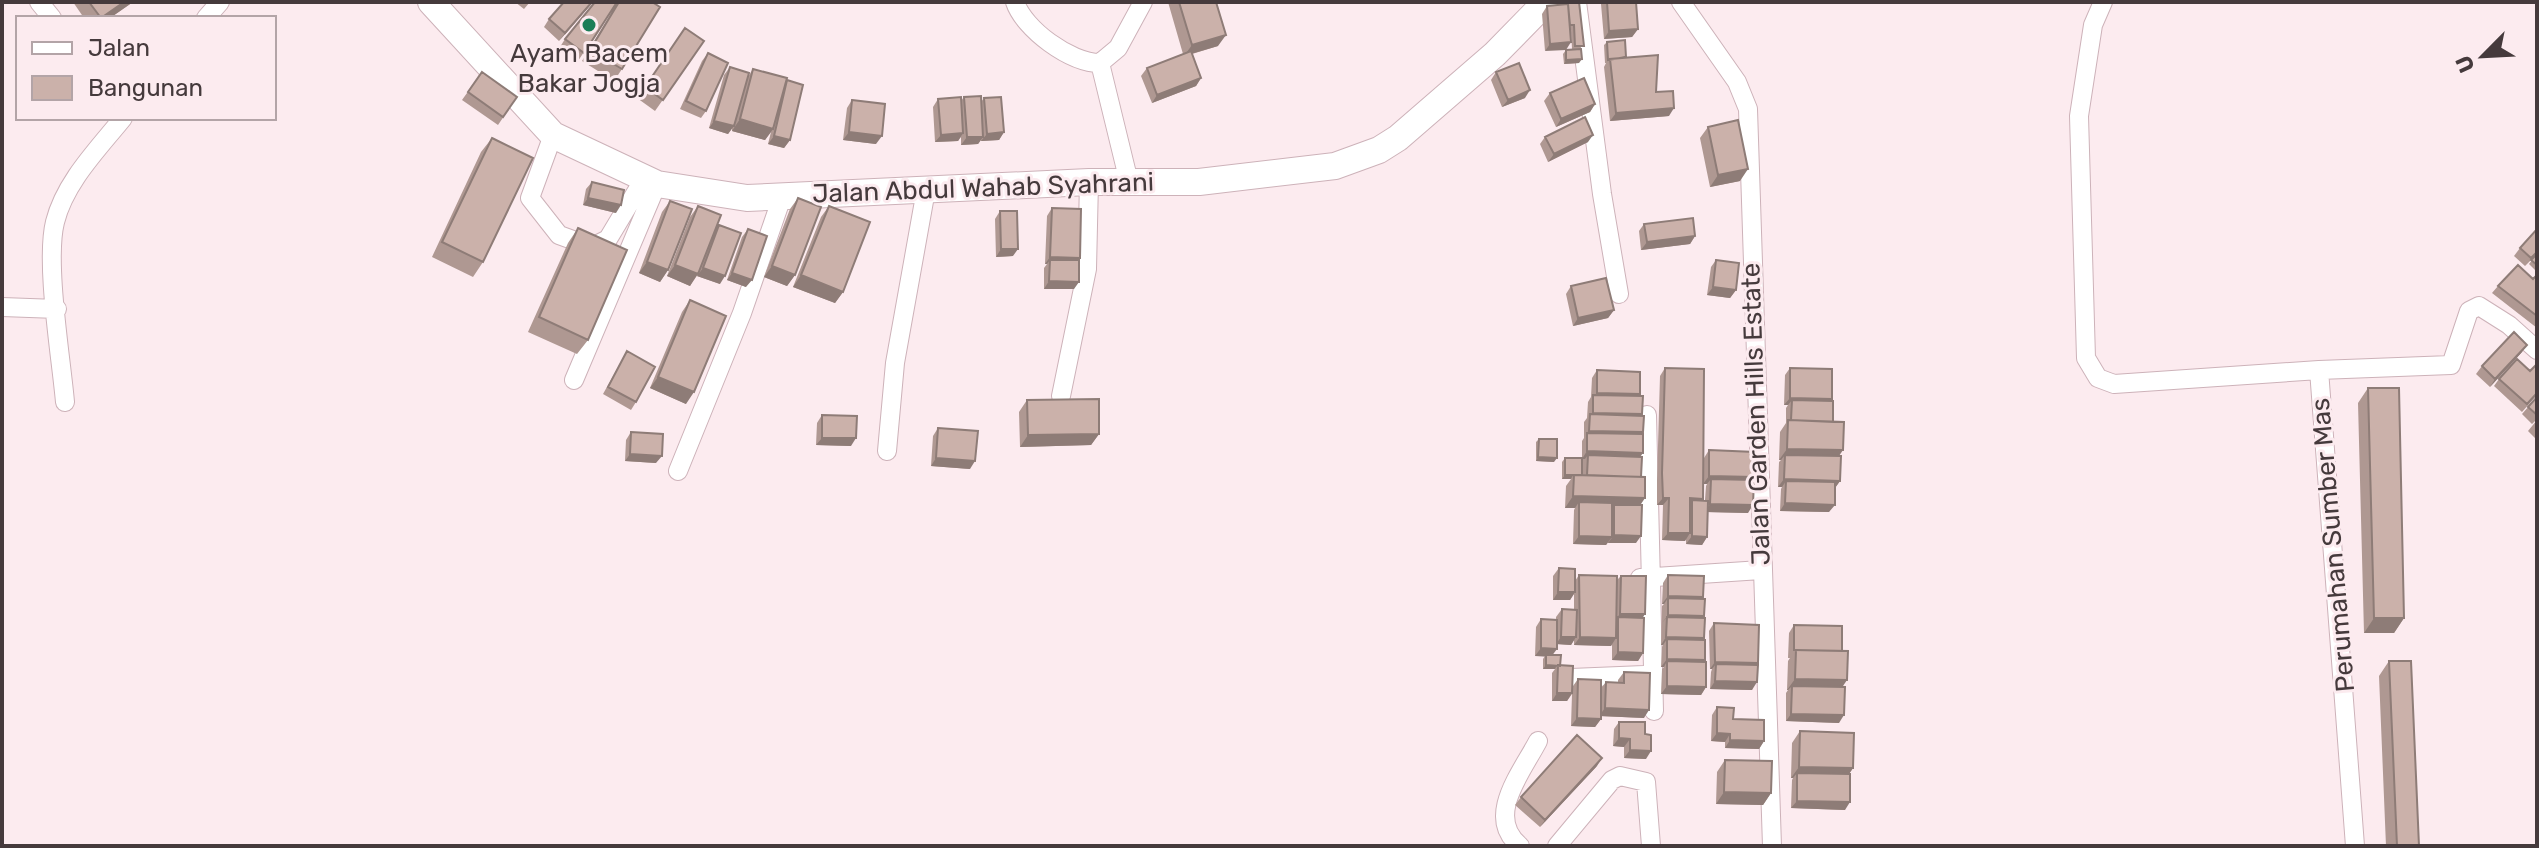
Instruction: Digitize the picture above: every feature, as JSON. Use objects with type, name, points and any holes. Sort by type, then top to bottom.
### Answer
[{"type":"highway","name":"Jalan Abdul Wahab Syahrani","points":[[431,2],[553,135],[651,181],[747,198],[1089,182],[1199,182],[1317,170],[1361,158],[1398,138],[1546,2]]},
{"type":"street","points":[[1015,2],[1024,19],[1056,45],[1088,63],[1100,63],[1118,48],[1143,2]]},
{"type":"street","points":[[1577,2],[1602,194],[1619,294]]},
{"type":"street","name":"Jalan Garden Hills Estate","points":[[1681,2],[1737,82],[1748,109],[1772,846]]},
{"type":"street","name":"Perumahan Sumber Mas","points":[[2103,2],[2090,41],[2078,135],[2084,344],[2091,371],[2104,383],[2114,384],[2319,370],[2355,846]]},
{"type":"street","points":[[1100,63],[1129,182]]},
{"type":"street","points":[[65,402],[57,309],[55,223],[81,169],[121,120]]},
{"type":"street","points":[[553,135],[530,198],[559,235],[592,247],[600,245],[651,181]]},
{"type":"street","points":[[574,380],[651,181]]},
{"type":"street","points":[[1061,396],[1087,269],[1089,182]]},
{"type":"street","points":[[887,451],[895,363],[926,190]]},
{"type":"street","points":[[678,471],[742,313],[782,197]]},
{"type":"street","points":[[2319,370],[2447,367],[2453,363],[2472,308],[2483,306],[2537,350]]},
{"type":"street","points":[[2,307],[57,309]]},
{"type":"street","points":[[1647,415],[1648,578],[1654,711]]},
{"type":"street","points":[[1620,579],[1761,570]]},
{"type":"street","points":[[1571,678],[1651,675]]},
{"type":"street","points":[[1520,846],[1504,830],[1503,812],[1538,741]]},
{"type":"street","points":[[1557,846],[1612,780],[1620,776],[1646,782],[1651,846]]},
{"type":"building","points":[[89,2],[124,2],[104,16],[100,16]]},
{"type":"building","points":[[564,2],[592,2],[565,33],[549,19]]},
{"type":"building","name":"Ayam Bacem Bakar Jogja","points":[[595,2],[617,2],[584,53],[565,39]]},
{"type":"building","points":[[619,2],[652,2],[660,7],[622,69],[590,50]]},
{"type":"building","points":[[1179,2],[1216,2],[1226,35],[1192,45]]},
{"type":"building","points":[[1566,2],[1579,2],[1584,46],[1575,46],[1574,25],[1570,25]]},
{"type":"building","points":[[1607,2],[1636,2],[1638,29],[1609,31]]},
{"type":"building","points":[[1568,4],[1571,42],[1550,44],[1547,6]]},
{"type":"building","points":[[685,28],[704,41],[663,100],[645,87]]},
{"type":"building","points":[[1625,40],[1626,57],[1608,60],[1607,42]]},
{"type":"building","points":[[1581,49],[1582,59],[1566,60],[1566,50]]},
{"type":"building","points":[[1191,51],[1201,78],[1157,95],[1147,68]]},
{"type":"building","points":[[708,53],[728,63],[706,111],[686,101]]},
{"type":"building","points":[[1658,55],[1656,92],[1673,91],[1674,108],[1616,113],[1610,59]]},
{"type":"building","points":[[1519,63],[1530,90],[1508,100],[1496,72]]},
{"type":"building","points":[[730,67],[749,73],[734,126],[714,121]]},
{"type":"building","points":[[753,69],[787,78],[773,129],[740,119]]},
{"type":"building","points":[[482,72],[517,97],[503,117],[468,92]]},
{"type":"building","points":[[1584,78],[1595,104],[1561,119],[1550,93]]},
{"type":"building","points":[[787,80],[803,85],[790,140],[774,136]]},
{"type":"building","points":[[981,96],[983,137],[967,137],[964,97]]},
{"type":"building","points":[[961,97],[963,133],[941,135],[938,99]]},
{"type":"building","points":[[1001,97],[1004,132],[987,134],[984,98]]},
{"type":"building","points":[[852,100],[885,104],[882,136],[849,132]]},
{"type":"building","points":[[1585,117],[1593,135],[1554,154],[1545,137]]},
{"type":"building","points":[[1738,120],[1748,169],[1718,175],[1708,127]]},
{"type":"building","points":[[492,138],[533,158],[483,262],[442,242]]},
{"type":"building","points":[[592,182],[624,190],[621,205],[588,198]]},
{"type":"building","points":[[798,198],[821,207],[795,275],[772,266]]},
{"type":"building","points":[[670,201],[692,209],[668,270],[647,262]]},
{"type":"building","points":[[698,206],[721,215],[698,274],[675,265]]},
{"type":"building","points":[[829,206],[870,222],[843,292],[801,275]]},
{"type":"building","points":[[1052,208],[1081,209],[1080,258],[1050,257]]},
{"type":"building","points":[[1000,211],[1017,211],[1018,249],[1001,249]]},
{"type":"building","points":[[1693,218],[1695,236],[1647,242],[1644,224]]},
{"type":"building","points":[[719,225],[741,233],[725,276],[703,268]]},
{"type":"building","points":[[578,228],[627,250],[588,340],[539,317]]},
{"type":"building","points":[[748,229],[767,236],[752,280],[732,273]]},
{"type":"building","points":[[2537,229],[2537,252],[2531,258],[2520,248]]},
{"type":"building","points":[[1050,260],[1079,260],[1079,282],[1049,281]]},
{"type":"building","points":[[1716,260],[1739,263],[1736,290],[1713,287]]},
{"type":"building","points":[[2518,265],[2533,279],[2537,275],[2537,316],[2498,286]]},
{"type":"building","points":[[1606,278],[1614,310],[1578,318],[1571,286]]},
{"type":"building","points":[[690,300],[726,316],[694,392],[658,377]]},
{"type":"building","points":[[2514,332],[2527,345],[2495,379],[2482,366]]},
{"type":"building","points":[[627,351],[655,367],[636,402],[608,387]]},
{"type":"building","points":[[2517,359],[2530,371],[2537,364],[2537,393],[2527,404],[2499,379]]},
{"type":"building","points":[[1665,368],[1704,369],[1703,499],[1690,498],[1690,533],[1668,533],[1669,498],[1663,498],[1662,473]]},
{"type":"building","points":[[1790,368],[1832,369],[1832,399],[1790,398]]},
{"type":"building","points":[[1597,370],[1640,372],[1640,394],[1597,393]]},
{"type":"building","points":[[2368,388],[2399,388],[2404,618],[2374,618]]},
{"type":"building","points":[[1593,395],[1643,396],[1642,414],[1593,413]]},
{"type":"building","points":[[2537,397],[2537,415],[2528,407]]},
{"type":"building","points":[[1099,399],[1099,434],[1028,435],[1027,400]]},
{"type":"building","points":[[1792,400],[1833,401],[1833,422],[1791,420]]},
{"type":"building","points":[[1590,414],[1644,416],[1643,432],[1589,431]]},
{"type":"building","points":[[822,415],[857,416],[856,438],[822,438]]},
{"type":"building","points":[[1788,420],[1844,422],[1843,450],[1787,449]]},
{"type":"building","points":[[938,428],[978,431],[975,461],[936,458]]},
{"type":"building","points":[[631,432],[663,434],[662,456],[630,454]]},
{"type":"building","points":[[1587,433],[1643,434],[1643,453],[1587,451]]},
{"type":"building","points":[[1539,439],[1557,439],[1557,458],[1538,457]]},
{"type":"building","points":[[1709,450],[1755,452],[1754,477],[1709,476]]},
{"type":"building","points":[[1588,455],[1642,457],[1641,477],[1587,475]]},
{"type":"building","points":[[1785,455],[1841,456],[1840,481],[1784,479]]},
{"type":"building","points":[[1565,458],[1582,458],[1582,475],[1565,475]]},
{"type":"building","points":[[1574,475],[1645,477],[1645,498],[1573,496]]},
{"type":"building","points":[[1711,479],[1754,480],[1753,505],[1710,504]]},
{"type":"building","points":[[1786,481],[1835,482],[1835,505],[1785,503]]},
{"type":"building","points":[[1692,500],[1708,501],[1707,537],[1692,536]]},
{"type":"building","points":[[1579,502],[1612,503],[1612,537],[1579,536]]},
{"type":"building","points":[[1614,505],[1642,505],[1641,536],[1614,535]]},
{"type":"building","points":[[1559,568],[1575,569],[1575,592],[1558,592]]},
{"type":"building","points":[[1579,575],[1617,576],[1616,638],[1580,637]]},
{"type":"building","points":[[1668,575],[1704,576],[1703,597],[1668,596]]},
{"type":"building","points":[[1621,576],[1646,576],[1645,614],[1620,614]]},
{"type":"building","points":[[1668,598],[1705,599],[1704,616],[1668,615]]},
{"type":"building","points":[[1562,609],[1577,610],[1576,637],[1561,637]]},
{"type":"building","points":[[1618,617],[1644,618],[1643,653],[1618,652]]},
{"type":"building","points":[[1667,617],[1705,618],[1704,638],[1666,637]]},
{"type":"building","points":[[1541,619],[1557,620],[1557,649],[1541,648]]},
{"type":"building","points":[[1714,623],[1759,625],[1758,663],[1715,662]]},
{"type":"building","points":[[1794,625],[1842,626],[1842,651],[1794,650]]},
{"type":"building","points":[[1667,639],[1705,640],[1705,660],[1667,659]]},
{"type":"building","points":[[1796,650],[1848,651],[1847,680],[1795,679]]},
{"type":"building","points":[[1546,655],[1561,655],[1560,666],[1546,665]]},
{"type":"building","points":[[1667,661],[1706,662],[1706,687],[1667,686]]},
{"type":"building","points":[[2389,661],[2411,661],[2419,846],[2397,846]]},
{"type":"building","points":[[1716,664],[1758,665],[1757,682],[1715,681]]},
{"type":"building","points":[[1558,665],[1573,666],[1572,693],[1557,693]]},
{"type":"building","points":[[1624,672],[1650,673],[1649,710],[1605,708],[1606,682],[1624,683]]},
{"type":"building","points":[[1578,679],[1601,680],[1601,719],[1577,718]]},
{"type":"building","points":[[1792,686],[1845,687],[1844,715],[1791,714]]},
{"type":"building","points":[[1717,707],[1734,708],[1733,719],[1764,720],[1764,741],[1730,740],[1730,734],[1717,733]]},
{"type":"building","points":[[1619,722],[1645,722],[1645,734],[1651,735],[1651,751],[1630,750],[1630,739],[1619,738]]},
{"type":"building","points":[[1800,731],[1854,733],[1853,768],[1799,767]]},
{"type":"building","points":[[1577,735],[1602,758],[1545,820],[1521,797]]},
{"type":"building","points":[[1725,760],[1772,761],[1771,793],[1724,792]]},
{"type":"building","points":[[1797,773],[1850,774],[1850,802],[1797,801]]},
{"type":"place","name":"Ayam Bacem Bakar Jogja","points":[[589,25]]}]
